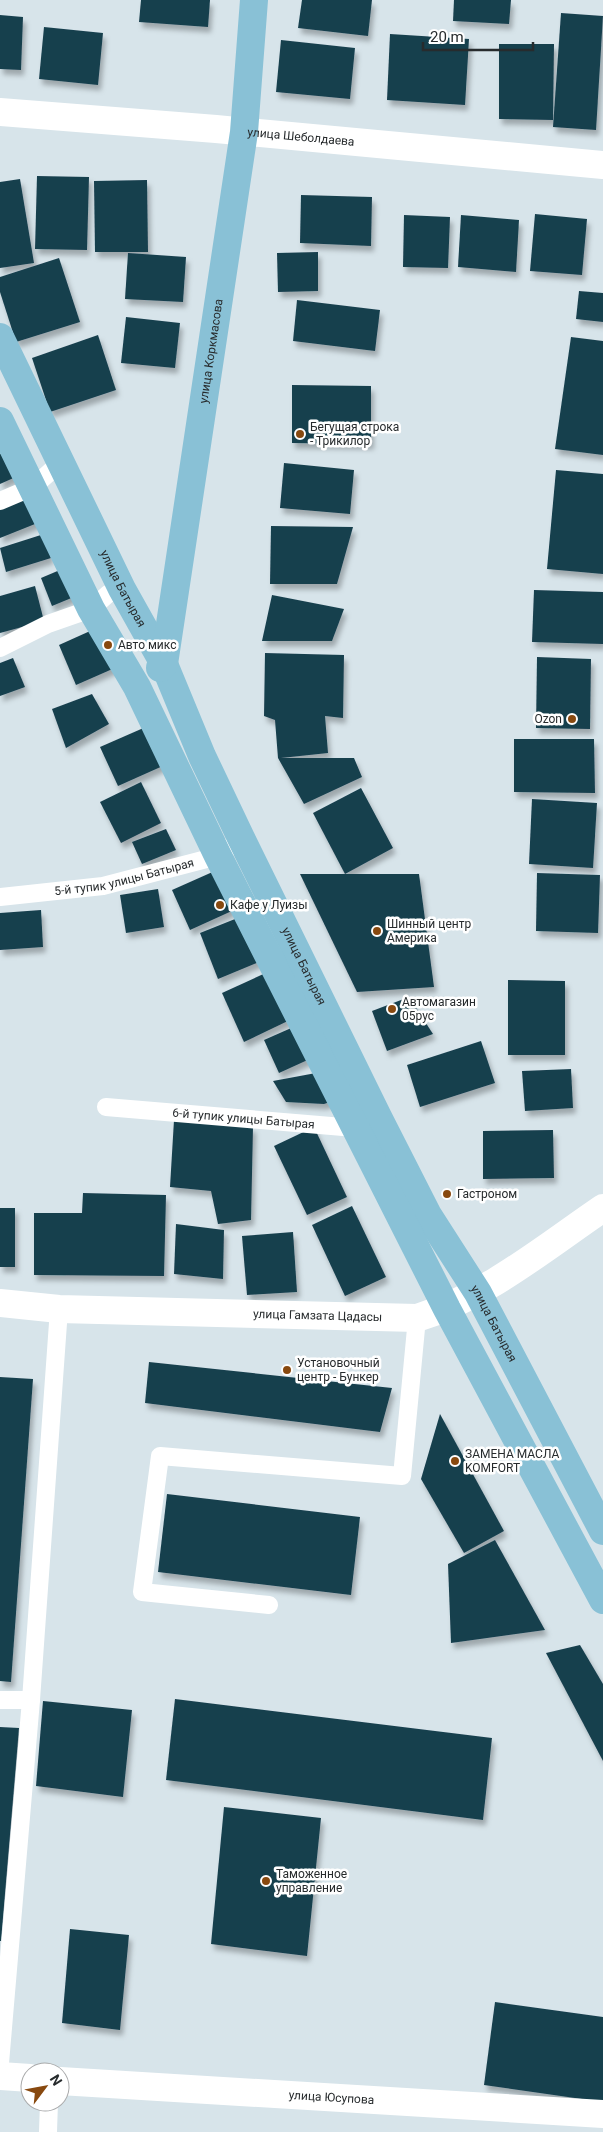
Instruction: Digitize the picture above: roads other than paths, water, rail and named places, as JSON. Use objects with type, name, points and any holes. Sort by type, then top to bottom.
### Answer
[{"type":"main road","name":"улица Коркмасова","points":[[164,664],[244,132],[254,0]]},
{"type":"main road","name":"улица Батырая","points":[[0,337],[122,589],[164,664],[202,756],[367,1123],[447,1309],[603,1600]]},
{"type":"main road","name":"улица Батырая","points":[[0,421],[91,609],[136,687],[218,856],[367,1123],[478,1293],[504,1346],[603,1531]]},
{"type":"main road","points":[[136,687],[164,664]]},
{"type":"street","name":"улица Шеболдаева","points":[[0,112],[603,165]]},
{"type":"street","name":"улица Гамзата Цадасы","points":[[0,1303],[59,1309],[418,1318],[447,1309],[478,1293],[603,1208]]},
{"type":"street","points":[[0,2076],[20,2077]]},
{"type":"street","name":"улица Юсупова","points":[[70,2082],[603,2114]]},
{"type":"lane","points":[[0,501],[33,487],[51,471],[63,467]]},
{"type":"lane","points":[[0,648],[48,624],[91,609],[108,594],[122,589]]},
{"type":"lane","name":"5-й тупик улицы Батырая","points":[[0,897],[103,886],[218,856],[240,838]]},
{"type":"lane","name":"6-й тупик улицы Батырая","points":[[106,1107],[367,1123]]},
{"type":"lane","points":[[0,2063],[31,1700],[59,1309]]},
{"type":"lane","points":[[269,1605],[142,1592],[160,1456],[402,1476],[418,1318]]},
{"type":"lane","points":[[0,1700],[31,1700]]},
{"type":"lane","points":[[48,2132],[49,2112]]},
{"type":"place","name":"Бегущая строка - Трикилор","points":[[300,434]]},
{"type":"place","name":"Авто микс","points":[[108,645]]},
{"type":"place","name":"Ozon","points":[[572,719]]},
{"type":"place","name":"Кафе у Луизы","points":[[220,905]]},
{"type":"place","name":"Шинный центр Америка","points":[[377,931]]},
{"type":"place","name":"Автомагазин 05рус","points":[[392,1009]]},
{"type":"place","name":"Гастроном","points":[[447,1194]]},
{"type":"place","name":"Установочный центр - Бункер","points":[[287,1370]]},
{"type":"place","name":"ЗАМЕНА МАСЛА KOMFORT","points":[[455,1461]]},
{"type":"place","name":"Таможенное управление","points":[[266,1881]]}]
